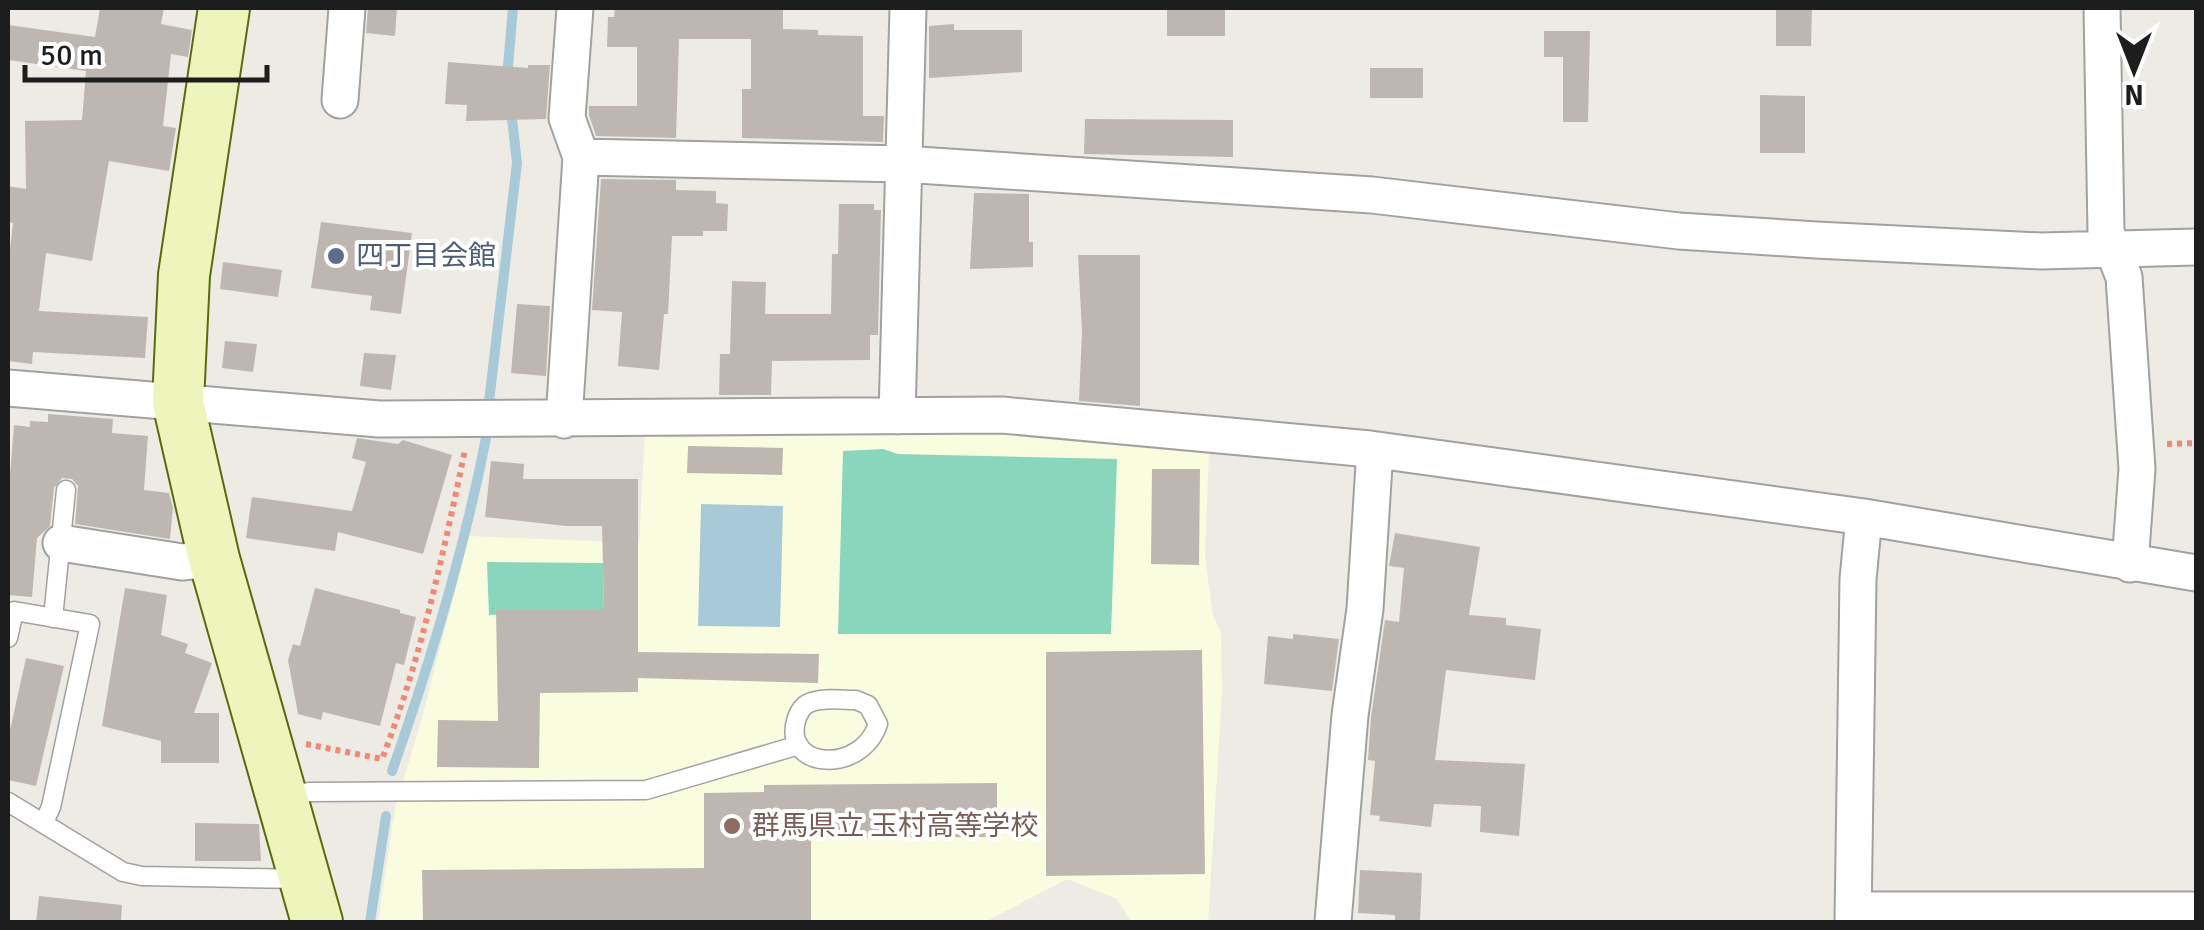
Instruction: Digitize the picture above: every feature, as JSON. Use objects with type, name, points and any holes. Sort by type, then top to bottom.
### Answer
[{"type":"street","points":[[224,8],[184,274],[178,402],[214,559],[312,901]]},
{"type":"street","points":[[340,100],[347,8]]},
{"type":"street","points":[[564,420],[581,157],[567,118],[575,8]]},
{"type":"street","points":[[897,416],[908,8]]},
{"type":"street","points":[[2102,8],[2106,232],[2124,277],[2136,444],[2130,564]]},
{"type":"street","points":[[581,157],[903,164],[1372,195],[1680,232],[2022,250],[2196,247]]},
{"type":"street","points":[[8,388],[342,417],[564,420],[1002,415],[1370,449],[1864,518],[2196,574]]},
{"type":"street","points":[[1333,922],[1348,732],[1365,608],[1374,464],[1370,449]]},
{"type":"street","points":[[1864,518],[1858,579],[1853,916],[2196,910]]},
{"type":"street","points":[[60,543],[182,562],[214,559]]},
{"type":"lane","points":[[53,618],[66,490]]},
{"type":"lane","points":[[8,638],[14,611],[90,624],[52,807],[44,822]]},
{"type":"lane","points":[[856,700],[868,705],[878,724],[866,747],[842,759],[816,758],[799,745],[794,726],[802,708],[810,702],[856,700]]},
{"type":"lane","points":[[284,796],[310,792],[646,790],[799,745]]},
{"type":"lane","points":[[8,802],[123,872],[312,901]]},
{"type":"path","points":[[270,744],[298,742],[382,759],[408,691],[441,564],[470,419]]},
{"type":"shaded area","points":[[645,431],[666,438],[985,432],[1209,452],[1205,557],[1213,616],[1221,632],[1222,693],[1208,922],[1131,922],[1117,899],[1067,879],[985,922],[378,922],[395,808],[469,536],[639,543]]},
{"type":"green space","points":[[883,449],[898,454],[1117,459],[1111,634],[838,634],[843,451]]},
{"type":"green space","points":[[487,562],[603,563],[604,609],[489,615]]},
{"type":"water","points":[[701,504],[783,506],[780,627],[698,626]]},
{"type":"building","points":[[100,8],[164,8],[161,24],[192,30],[188,57],[171,54],[163,126],[176,128],[169,171],[109,161],[92,261],[46,253],[39,311],[148,317],[145,358],[33,352],[32,364],[8,361],[8,267],[13,223],[8,222],[8,186],[26,189],[25,121],[82,120],[86,71],[8,60],[8,25],[95,37]]},
{"type":"building","points":[[368,8],[397,8],[395,36],[366,33]]},
{"type":"building","points":[[615,8],[783,8],[783,29],[863,36],[863,116],[884,116],[883,142],[742,138],[742,89],[751,89],[751,39],[679,39],[676,138],[596,136],[589,106],[637,106],[637,47],[607,47],[608,17],[614,17]]},
{"type":"building","points":[[1167,8],[1225,8],[1225,36],[1167,36]]},
{"type":"building","points":[[1776,8],[1812,8],[1811,46],[1776,46]]},
{"type":"building","points":[[954,24],[954,30],[1022,30],[1022,72],[929,78],[929,26]]},
{"type":"building","points":[[1544,31],[1590,31],[1588,122],[1563,122],[1563,57],[1544,57]]},
{"type":"building","points":[[448,62],[528,68],[550,65],[546,119],[466,121],[467,105],[445,104]]},
{"type":"building","points":[[1370,68],[1423,68],[1423,98],[1370,98]]},
{"type":"building","points":[[1760,95],[1805,96],[1805,153],[1760,153]]},
{"type":"building","points":[[1085,119],[1233,120],[1233,157],[1084,154]]},
{"type":"building","points":[[601,179],[676,180],[676,190],[716,191],[716,203],[728,204],[727,231],[672,236],[668,314],[664,314],[659,370],[618,366],[622,312],[592,310]]},
{"type":"building","points":[[974,193],[1029,194],[1033,267],[970,269]]},
{"type":"building","points":[[839,204],[874,204],[874,210],[881,210],[878,335],[870,335],[870,360],[772,361],[771,395],[719,395],[720,354],[730,354],[732,281],[766,282],[765,314],[831,314],[832,254],[838,254]]},
{"type":"building","points":[[321,222],[412,233],[401,314],[370,310],[372,296],[311,288]]},
{"type":"building","points":[[1078,255],[1140,255],[1140,406],[1079,401],[1082,332]]},
{"type":"building","points":[[223,262],[282,270],[278,297],[220,289]]},
{"type":"building","points":[[517,304],[550,306],[546,376],[511,373]]},
{"type":"building","points":[[225,341],[257,344],[253,372],[222,368]]},
{"type":"building","points":[[364,353],[396,355],[391,390],[360,386]]},
{"type":"building","points":[[48,414],[113,419],[112,433],[148,436],[144,490],[169,493],[173,508],[170,539],[75,524],[78,486],[72,479],[62,478],[54,488],[50,526],[37,538],[32,597],[8,595],[8,501],[14,425],[30,427],[30,421],[48,422]]},
{"type":"building","points":[[357,438],[398,444],[403,440],[452,455],[423,554],[338,532],[335,551],[246,538],[252,497],[352,511],[366,462],[352,458]]},
{"type":"building","points":[[688,446],[783,448],[782,475],[687,473]]},
{"type":"building","points":[[491,461],[524,464],[523,479],[638,479],[638,652],[819,654],[818,683],[638,678],[638,692],[540,693],[539,768],[437,767],[438,720],[498,721],[496,610],[604,609],[602,526],[485,517]]},
{"type":"building","points":[[1152,469],[1200,469],[1199,565],[1151,564]]},
{"type":"building","points":[[1395,533],[1480,547],[1469,615],[1506,618],[1506,625],[1541,629],[1535,680],[1446,670],[1435,760],[1525,764],[1519,836],[1480,832],[1481,806],[1434,804],[1431,827],[1379,821],[1380,816],[1370,815],[1375,761],[1368,760],[1371,717],[1385,620],[1399,622],[1404,568],[1389,566]]},
{"type":"building","points":[[125,588],[167,595],[161,635],[188,644],[185,653],[212,663],[194,713],[219,713],[219,763],[161,763],[161,741],[102,726]]},
{"type":"building","points":[[315,588],[416,617],[404,665],[396,663],[380,726],[323,712],[321,720],[298,714],[288,660],[293,644],[300,646]]},
{"type":"building","points":[[1293,634],[1339,639],[1332,691],[1264,684],[1268,636],[1293,639]]},
{"type":"building","points":[[1202,650],[1205,874],[1046,876],[1046,652]]},
{"type":"building","points":[[26,658],[64,666],[36,786],[8,780],[8,739]]},
{"type":"building","points":[[997,783],[997,837],[811,838],[811,922],[423,922],[422,870],[704,868],[704,793],[764,792],[764,785]]},
{"type":"building","points":[[195,823],[259,824],[261,861],[195,861]]},
{"type":"building","points":[[1360,870],[1422,873],[1420,922],[1395,922],[1395,915],[1358,913]]},
{"type":"building","points":[[39,896],[122,905],[121,922],[36,922]]},
{"type":"waterway","points":[[507,78],[513,8]]},
{"type":"waterway","points":[[489,402],[517,163],[511,110]]},
{"type":"waterway","points":[[392,771],[446,604],[487,433]]},
{"type":"waterway","points":[[370,922],[386,816]]},
{"type":"place","name":"四丁目会館","points":[[336,256]]},
{"type":"place","name":"群馬県立 玉村高等学校","points":[[732,826]]}]
